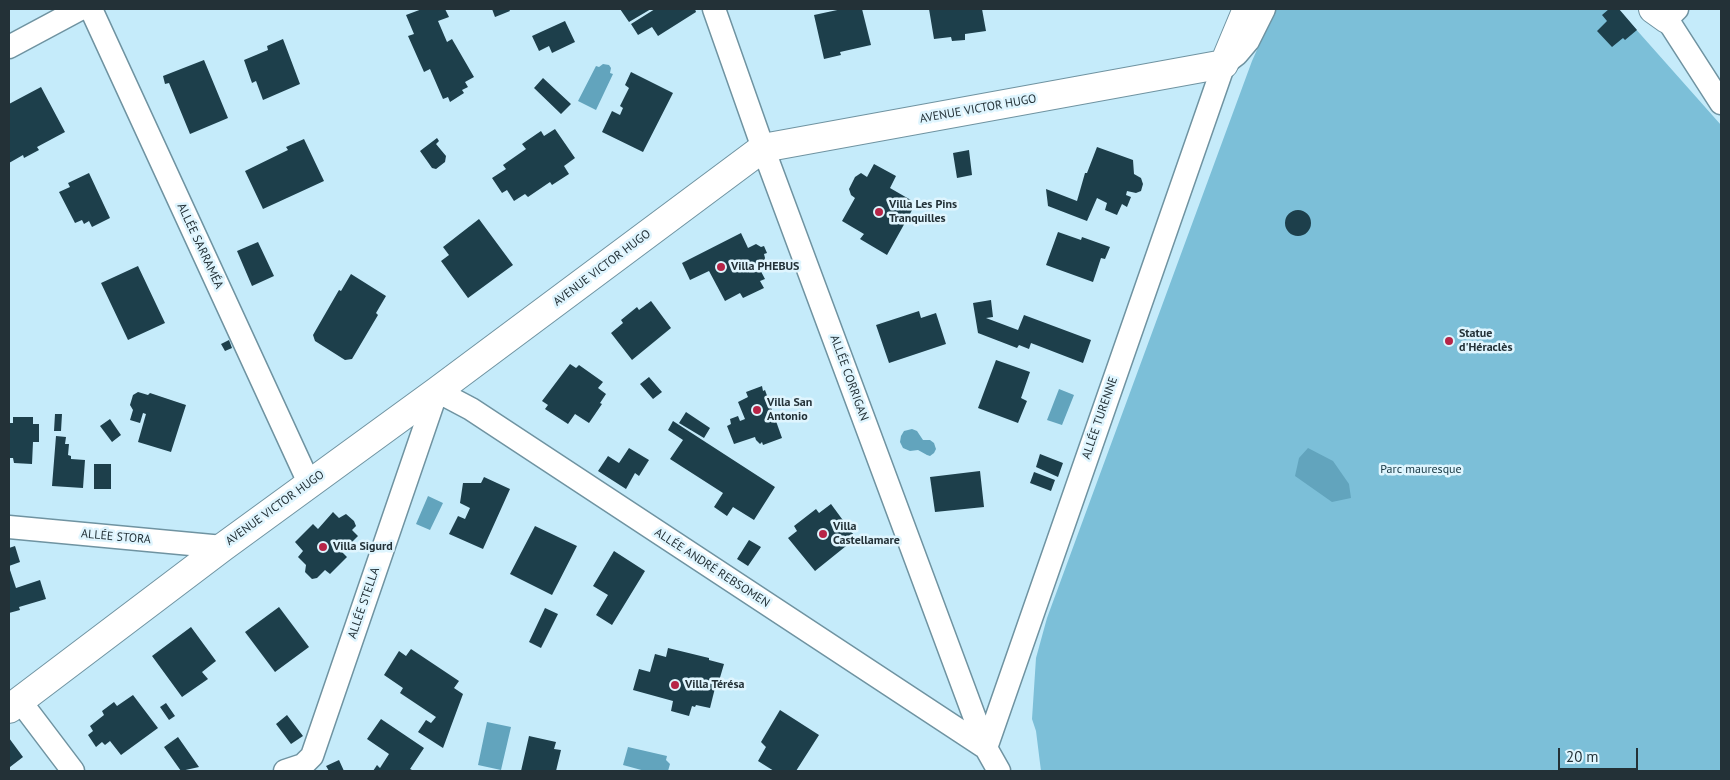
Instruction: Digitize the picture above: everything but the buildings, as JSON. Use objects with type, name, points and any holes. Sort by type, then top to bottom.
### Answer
[{"type":"street","points":[[9,47],[80,9]]},
{"type":"street","name":"ALLÉE SARRAMÉA","points":[[91,9],[309,484]]},
{"type":"street","name":"ALLÉE CORRIGAN","points":[[714,9],[986,748]]},
{"type":"street","points":[[1224,64],[1247,9]]},
{"type":"street","points":[[1224,64],[1237,54],[1248,41],[1264,9]]},
{"type":"street","points":[[1666,11],[1721,103]]},
{"type":"street","name":"AVENUE VICTOR HUGO","points":[[14,705],[223,547],[764,148],[1224,64]]},
{"type":"street","name":"ALLÉE TURENNE","points":[[986,748],[1224,64]]},
{"type":"street","name":"ALLÉE ANDRÉ REBSOMEN","points":[[437,391],[471,409],[986,748]]},
{"type":"street","name":"ALLÉE STELLA","points":[[285,771],[303,765],[312,756],[437,391]]},
{"type":"street","name":"ALLÉE STORA","points":[[9,527],[223,547]]},
{"type":"street","points":[[14,705],[73,771]]},
{"type":"street","points":[[986,748],[999,771]]},
{"type":"green space","name":"Parc mauresque","points":[[1275,9],[1618,9],[1721,125],[1721,771],[1041,771],[1036,731],[1032,719],[1036,658],[1047,618],[1252,61]]},
{"type":"shaded area","points":[[603,64],[609,65],[611,68],[610,73],[613,74],[596,110],[578,101],[596,66],[599,67]]},
{"type":"shaded area","points":[[1059,389],[1074,395],[1062,425],[1047,420]]},
{"type":"shaded area","points":[[912,429],[917,431],[923,440],[930,440],[934,443],[936,449],[934,453],[930,456],[918,450],[910,451],[903,448],[900,442],[901,436],[904,431]]},
{"type":"shaded area","points":[[1308,448],[1333,461],[1349,484],[1351,498],[1332,502],[1295,476],[1299,458]]},
{"type":"shaded area","points":[[428,496],[443,503],[430,530],[416,524]]},
{"type":"shaded area","points":[[487,722],[511,727],[501,770],[478,765]]},
{"type":"shaded area","points":[[628,747],[667,756],[666,760],[670,764],[668,771],[645,771],[623,765]]},
{"type":"place","name":"Villa Les Pins Tranquilles","points":[[879,212]]},
{"type":"place","name":"Villa PHEBUS","points":[[721,267]]},
{"type":"place","name":"Statue d'Héraclès","points":[[1449,341]]},
{"type":"place","name":"Villa San Antonio","points":[[757,410]]},
{"type":"place","name":"Villa Castellamare","points":[[823,534]]},
{"type":"place","name":"Villa Sigurd","points":[[323,547]]},
{"type":"place","name":"Villa Térésa","points":[[675,685]]}]
